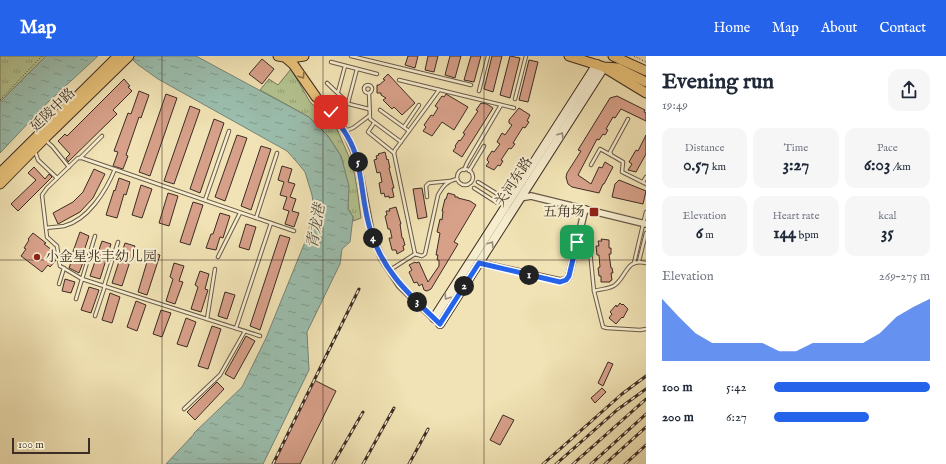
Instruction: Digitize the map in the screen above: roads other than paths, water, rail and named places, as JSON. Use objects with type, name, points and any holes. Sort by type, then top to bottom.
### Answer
[{"type":"main road","name":"延陵中路","points":[[0,173],[40,137],[122,56]]},
{"type":"main road","points":[[281,57],[291,58],[304,56]]},
{"type":"main road","points":[[569,56],[601,66],[618,68],[646,82]]},
{"type":"main road","name":"关河东路","points":[[437,321],[479,263],[522,197],[601,66],[603,56]]},
{"type":"main road","points":[[614,56],[646,66]]},
{"type":"main road","points":[[614,56],[646,71]]},
{"type":"main road","name":"关河东路","points":[[437,321],[510,202],[601,66],[614,56]]},
{"type":"main road","points":[[281,57],[293,64],[316,97]]},
{"type":"main road","points":[[601,66],[646,93]]},
{"type":"main road","name":"延陵中路","points":[[0,184],[34,148],[40,137]]},
{"type":"street","points":[[316,97],[331,112],[345,131],[357,159],[371,232],[382,259],[400,286],[437,321]]},
{"type":"street","points":[[510,202],[522,197],[531,196],[644,224]]},
{"type":"street","points":[[479,263],[560,282],[566,280],[569,276],[585,209]]},
{"type":"lane","points":[[351,56],[471,85]]},
{"type":"lane","points":[[479,91],[488,56]]},
{"type":"lane","points":[[515,99],[526,56]]},
{"type":"lane","points":[[331,62],[377,74]]},
{"type":"lane","points":[[337,93],[345,66]]},
{"type":"lane","points":[[348,103],[357,69]]},
{"type":"lane","points":[[399,80],[514,108]]},
{"type":"lane","points":[[327,83],[348,103],[369,109]]},
{"type":"lane","points":[[394,153],[439,90]]},
{"type":"lane","points":[[369,93],[369,116],[374,123],[401,142]]},
{"type":"lane","points":[[404,127],[419,105]]},
{"type":"lane","points":[[457,179],[460,172],[464,170],[501,105]]},
{"type":"lane","points":[[380,110],[409,131]]},
{"type":"lane","points":[[345,131],[353,128],[369,116]]},
{"type":"lane","points":[[611,155],[610,152],[628,119]]},
{"type":"lane","points":[[374,123],[368,132],[394,153],[415,254]]},
{"type":"lane","points":[[205,200],[229,131]]},
{"type":"lane","points":[[102,136],[80,158],[68,167],[42,195],[47,237],[57,246],[60,266],[82,279],[260,336]]},
{"type":"lane","points":[[40,137],[52,146],[68,167]]},
{"type":"lane","points":[[469,171],[484,146]]},
{"type":"lane","points":[[34,148],[38,160],[57,178]]},
{"type":"lane","points":[[591,165],[600,149],[623,162],[622,172],[645,183],[646,177]]},
{"type":"lane","points":[[256,218],[277,153]]},
{"type":"lane","points":[[80,158],[294,231]]},
{"type":"lane","points":[[46,228],[65,226],[83,216],[97,201],[109,183],[114,170]]},
{"type":"lane","points":[[464,170],[469,171]]},
{"type":"lane","points":[[469,171],[476,181],[510,202]]},
{"type":"lane","points":[[471,186],[472,177]]},
{"type":"lane","points":[[457,179],[462,184],[471,186],[499,204],[510,202]]},
{"type":"lane","points":[[427,197],[426,186],[429,183],[457,179]]},
{"type":"lane","points":[[390,270],[415,254],[422,256],[426,254],[438,194],[450,181]]},
{"type":"lane","points":[[218,257],[240,212]]},
{"type":"lane","points":[[634,263],[646,212]]},
{"type":"lane","points":[[236,328],[271,223]]},
{"type":"lane","points":[[639,262],[646,233]]},
{"type":"lane","points":[[76,299],[95,236]]},
{"type":"lane","points":[[95,316],[118,242]]},
{"type":"lane","points":[[590,251],[594,290],[603,327],[640,330],[646,329]]},
{"type":"lane","points":[[594,290],[611,288],[616,285],[628,268],[634,263],[646,263]]},
{"type":"lane","points":[[59,284],[64,268]]},
{"type":"lane","points":[[207,319],[215,268]]},
{"type":"lane","points":[[184,410],[220,375],[244,331]]},
{"type":"water","points":[[46,56],[98,56],[47,103],[0,153],[0,102]]},
{"type":"water","name":"青龙港","points":[[129,56],[196,56],[309,117],[328,136],[341,156],[349,186],[348,209],[353,217],[350,242],[342,249],[340,264],[307,332],[309,370],[263,464],[166,464],[194,433],[242,387],[266,338],[307,237],[314,208],[312,195],[305,172],[287,151],[158,79],[137,64]]},
{"type":"railway","points":[[273,464],[359,289]]},
{"type":"railway","points":[[543,464],[622,394],[646,376]]},
{"type":"railway","points":[[556,464],[617,410],[646,389]]},
{"type":"railway","points":[[573,464],[646,399]]},
{"type":"railway","points":[[363,464],[394,408]]},
{"type":"railway","points":[[333,464],[363,412]]},
{"type":"railway","points":[[591,464],[646,414]]},
{"type":"railway","points":[[605,464],[646,427]]},
{"type":"railway","points":[[409,464],[428,429]]},
{"type":"railway","points":[[625,464],[646,445]]},
{"type":"place","name":"五角场","points":[[594,212]]},
{"type":"place","name":"小金星兆丰幼儿园","points":[[37,257]]}]
